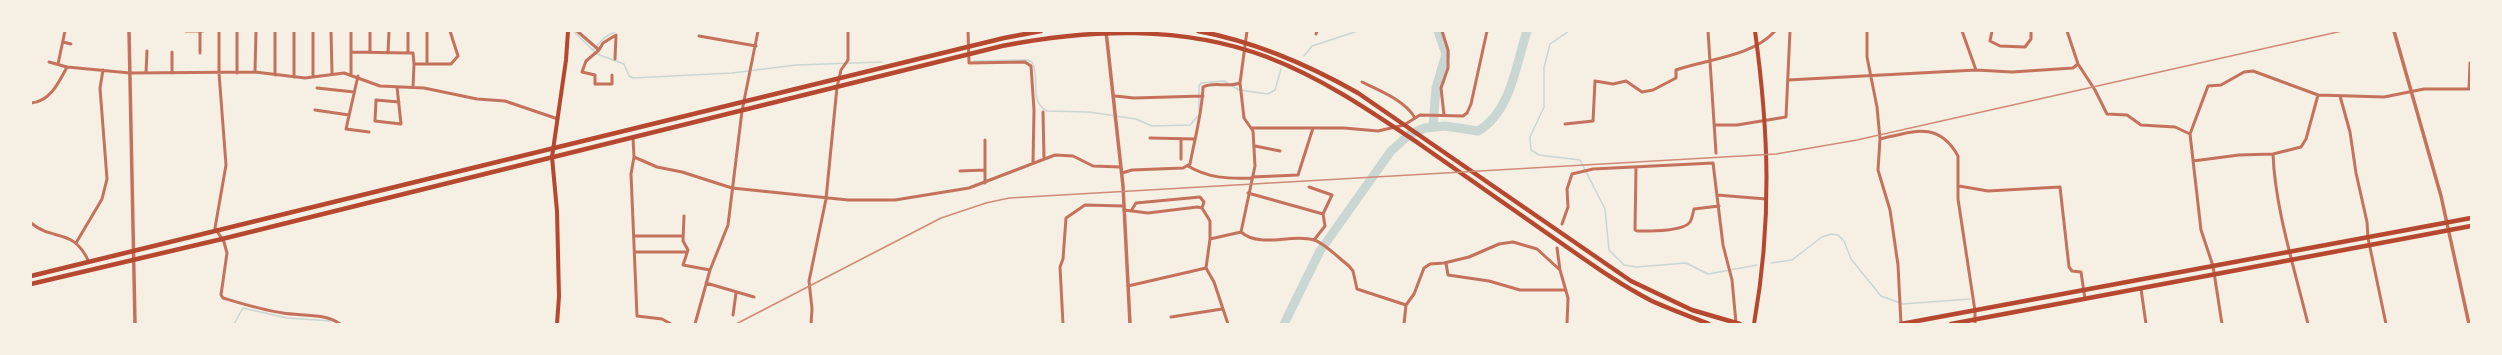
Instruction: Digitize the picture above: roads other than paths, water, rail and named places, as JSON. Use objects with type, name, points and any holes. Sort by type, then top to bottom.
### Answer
[{"type":"highway","points":[[31,276],[1041,31]]},
{"type":"highway","points":[[1198,31],[1276,51],[1315,69],[1358,93],[1631,281],[1692,310],[1738,324]]},
{"type":"highway","points":[[31,284],[222,239],[1037,39],[1106,32],[1150,33],[1180,36],[1246,50],[1325,82],[1391,125],[1603,272],[1651,300],[1709,324]]},
{"type":"highway","points":[[1901,324],[2471,218]]},
{"type":"highway","points":[[1951,324],[1974,322],[2085,299],[2471,226]]},
{"type":"main road","points":[[557,324],[559,296],[557,211],[552,158],[568,31]]},
{"type":"main road","points":[[1754,324],[1764,261],[1766,199],[1766,121],[1755,31]]},
{"type":"street","points":[[58,64],[65,31]]},
{"type":"street","points":[[129,31],[135,324]]},
{"type":"street","points":[[186,31],[203,31]]},
{"type":"street","points":[[200,31],[200,53]]},
{"type":"street","points":[[219,31],[219,73],[226,165],[216,228],[227,253],[221,286],[223,298],[248,307],[283,314],[333,318],[340,324]]},
{"type":"street","points":[[237,31],[237,73]]},
{"type":"street","points":[[256,31],[256,72]]},
{"type":"street","points":[[275,31],[275,75]]},
{"type":"street","points":[[294,31],[294,77]]},
{"type":"street","points":[[313,31],[313,76]]},
{"type":"street","points":[[332,31],[332,73]]},
{"type":"street","points":[[351,31],[351,74]]},
{"type":"street","points":[[370,31],[370,52]]},
{"type":"street","points":[[388,53],[389,31]]},
{"type":"street","points":[[408,31],[408,53]]},
{"type":"street","points":[[426,64],[427,31]]},
{"type":"street","points":[[414,64],[451,64],[458,56],[450,31]]},
{"type":"street","points":[[577,31],[598,50]]},
{"type":"street","points":[[695,324],[710,270],[728,225],[742,111],[758,31]]},
{"type":"street","points":[[810,324],[812,309],[809,281],[826,199],[837,87],[844,64],[848,60],[848,31]]},
{"type":"street","points":[[968,31],[967,56],[969,63],[1025,62],[1031,66],[1034,110],[1033,163]]},
{"type":"street","points":[[1241,232],[1252,177],[1255,146],[1251,128],[1244,118],[1243,94],[1240,83],[1246,50],[1247,31]]},
{"type":"street","points":[[1442,31],[1448,50],[1448,68],[1441,88],[1444,115]]},
{"type":"street","points":[[1251,128],[1313,128],[1378,131],[1404,125],[1415,118],[1424,115],[1463,116],[1467,113],[1487,31]]},
{"type":"street","points":[[1708,31],[1716,153]]},
{"type":"street","points":[[1565,124],[1593,121],[1594,82],[1613,84],[1626,81],[1642,92],[1653,90],[1676,78],[1676,70],[1709,62],[1757,45],[1767,40],[1775,31]]},
{"type":"street","points":[[1715,125],[1782,119],[1788,114],[1786,99],[1790,31]]},
{"type":"street","points":[[1867,31],[1867,57],[1880,139],[1878,170],[1890,210],[1898,265],[1901,324]]},
{"type":"street","points":[[1962,31],[1976,70]]},
{"type":"street","points":[[1992,31],[1990,41],[2000,46],[2025,47],[2031,39],[2032,31]]},
{"type":"street","points":[[2067,31],[2078,64],[2095,90],[2107,114],[2127,115],[2141,125],[2175,127],[2190,134]]},
{"type":"street","points":[[2394,31],[2410,93],[2448,223],[2469,324]]},
{"type":"street","points":[[1106,32],[1115,96],[1120,167],[1122,173],[1130,324]]},
{"type":"street","points":[[612,75],[612,84],[595,84],[595,74],[582,72],[586,61],[603,43],[616,35],[615,59]]},
{"type":"street","points":[[699,36],[756,46]]},
{"type":"street","points":[[63,42],[71,44]]},
{"type":"street","points":[[146,73],[147,51]]},
{"type":"street","points":[[172,52],[172,73]]},
{"type":"street","points":[[351,52],[413,53],[413,87]]},
{"type":"street","points":[[49,62],[67,67],[130,73],[256,72],[294,77],[332,73],[351,74],[380,86],[413,87],[477,99],[505,101],[558,119]]},
{"type":"street","points":[[2222,324],[2213,266],[2201,230],[2190,134],[2206,88],[2211,85],[2221,85],[2244,72],[2253,71],[2318,95],[2384,97],[2424,89],[2470,89],[2470,63]]},
{"type":"street","points":[[1788,80],[1871,77],[1976,70],[2012,72],[2073,68],[2078,64]]},
{"type":"street","points":[[31,103],[39,102],[57,86],[67,67]]},
{"type":"street","points":[[76,243],[102,199],[107,179],[100,88],[102,70]]},
{"type":"street","points":[[358,76],[346,129],[369,132]]},
{"type":"street","points":[[1362,82],[1400,103],[1411,111],[1415,118]]},
{"type":"street","points":[[1188,166],[1190,164],[1194,139],[1201,119],[1203,87],[1207,85],[1230,87],[1240,83]]},
{"type":"street","points":[[397,87],[399,102],[401,124],[375,121],[376,100],[399,102]]},
{"type":"street","points":[[317,88],[354,92]]},
{"type":"street","points":[[2193,161],[2239,154],[2273,154],[2301,147],[2306,139],[2318,95]]},
{"type":"street","points":[[1115,96],[1166,98],[1202,96]]},
{"type":"street","points":[[2340,96],[2350,132],[2356,173],[2367,222],[2368,238],[2386,324]]},
{"type":"street","points":[[315,110],[349,115]]},
{"type":"street","points":[[1043,112],[1044,158]]},
{"type":"street","points":[[1122,173],[1188,166],[1202,175],[1226,179],[1298,175],[1313,128]]},
{"type":"street","points":[[1880,139],[1921,130],[1941,136],[1958,156],[1958,199],[1975,311],[1974,322]]},
{"type":"street","points":[[633,138],[634,158],[631,174],[636,252],[637,316],[662,319],[671,324]]},
{"type":"street","points":[[1150,138],[1194,139]]},
{"type":"street","points":[[1181,139],[1181,159]]},
{"type":"street","points":[[985,140],[985,183]]},
{"type":"street","points":[[1255,146],[1280,151]]},
{"type":"street","points":[[634,158],[658,167],[682,172],[732,188],[826,199],[895,200],[935,195],[985,183],[1044,158],[1066,154],[1092,166],[1120,167]]},
{"type":"street","points":[[2273,154],[2274,167],[2290,252],[2308,324]]},
{"type":"street","points":[[1562,224],[1568,207],[1568,189],[1572,174],[1593,170],[1712,163],[1718,206],[1731,272],[1738,324]]},
{"type":"street","points":[[1636,168],[1635,230],[1637,231],[1655,232],[1686,225],[1690,222],[1694,209],[1718,206]]},
{"type":"street","points":[[960,171],[985,170]]},
{"type":"street","points":[[1309,186],[1332,196],[1323,214],[1326,226],[1316,240]]},
{"type":"street","points":[[1959,186],[1988,191],[2060,187],[2069,267],[2072,270],[2081,272],[2085,299]]},
{"type":"street","points":[[1248,193],[1323,214]]},
{"type":"street","points":[[1717,195],[1766,199]]},
{"type":"street","points":[[1131,211],[1136,204],[1200,197],[1204,202],[1202,208]]},
{"type":"street","points":[[1063,324],[1060,267],[1063,259],[1066,218],[1085,205],[1124,208],[1131,211],[1148,213],[1197,207],[1202,208],[1210,221],[1210,239],[1206,268],[1214,282],[1228,324]]},
{"type":"street","points":[[684,216],[683,236],[687,252],[683,265],[710,270]]},
{"type":"street","points":[[31,223],[41,231],[69,238],[76,243],[89,262]]},
{"type":"street","points":[[1210,239],[1241,232]]},
{"type":"street","points":[[1241,232],[1245,236],[1263,240],[1316,240],[1353,271],[1357,289],[1406,305]]},
{"type":"street","points":[[635,236],[683,236]]},
{"type":"street","points":[[1404,324],[1406,305],[1414,294],[1424,268],[1430,264],[1446,263],[1499,244],[1513,242],[1537,249],[1560,270]]},
{"type":"street","points":[[1556,248],[1569,306],[1567,324]]},
{"type":"street","points":[[636,252],[687,252]]},
{"type":"street","points":[[1446,263],[1448,275],[1490,281],[1520,290],[1566,290]]},
{"type":"street","points":[[1128,286],[1206,268]]},
{"type":"street","points":[[706,283],[754,297]]},
{"type":"street","points":[[2141,289],[2146,324]]},
{"type":"street","points":[[733,315],[736,293]]},
{"type":"street","points":[[1171,317],[1222,309]]},
{"type":"waterway","points":[[573,31],[597,54],[624,64],[629,76],[633,78],[732,73],[796,65],[882,62]]},
{"type":"waterway","points":[[593,50],[604,38],[616,31]]},
{"type":"waterway","points":[[1304,56],[1312,46],[1358,31]]},
{"type":"waterway","points":[[1433,126],[1436,88],[1446,54],[1438,31]]},
{"type":"waterway","points":[[1284,324],[1320,251],[1391,151],[1410,134],[1425,128],[1445,126],[1478,131],[1489,123],[1498,112],[1511,86],[1527,31]]},
{"type":"waterway","points":[[1569,31],[1550,44],[1544,68],[1544,107],[1530,137],[1531,150],[1539,155],[1580,160],[1605,209],[1609,250],[1624,265],[1636,267],[1686,263],[1708,274],[1757,265]]},
{"type":"waterway","points":[[974,61],[1027,60],[1032,62],[1035,75],[1036,95],[1041,107],[1047,111],[1089,112],[1136,119],[1152,126],[1190,125],[1198,116]]},
{"type":"waterway","points":[[1199,111],[1199,86],[1201,83],[1224,81],[1239,90],[1268,94],[1275,90],[1281,69]]},
{"type":"waterway","points":[[1771,263],[1792,260],[1822,237],[1831,234],[1838,235],[1844,241],[1851,259],[1881,296],[1903,304],[1970,299]]},
{"type":"waterway","points":[[234,324],[243,308],[287,318],[332,321]]},
{"type":"railway","points":[[736,324],[941,218],[986,203],[1009,198],[1776,154],[1857,140],[2342,31]]}]
